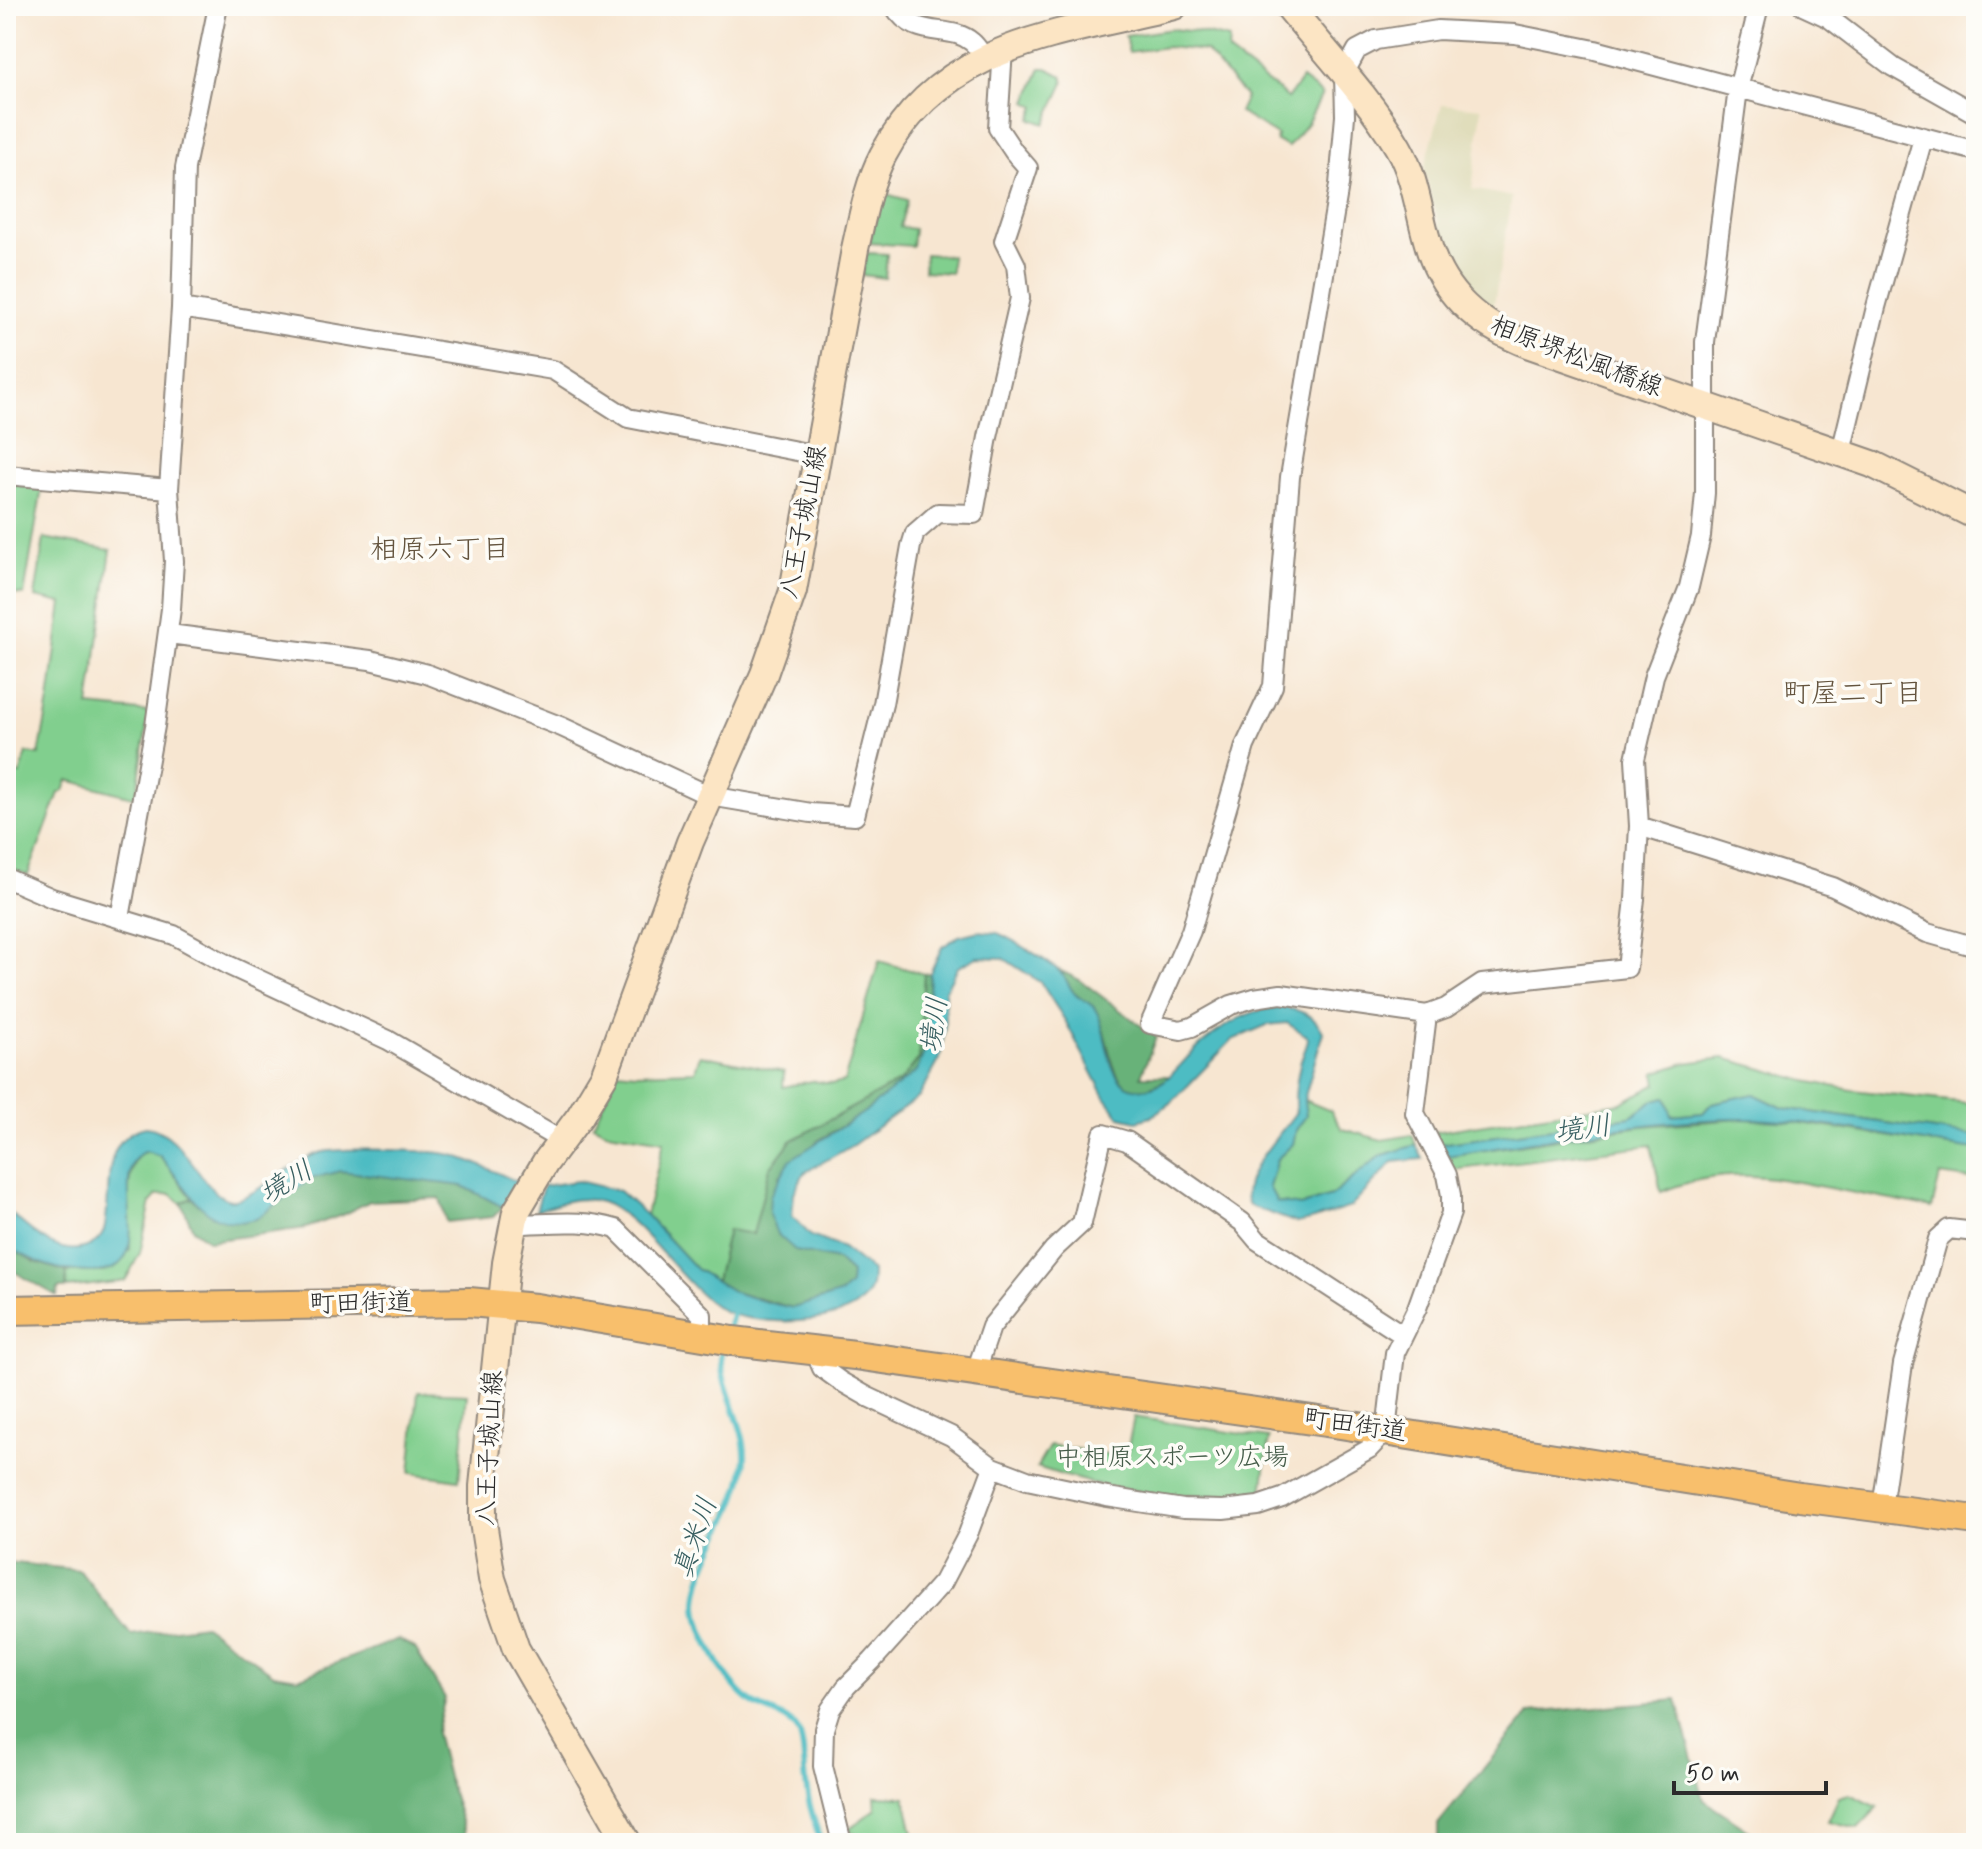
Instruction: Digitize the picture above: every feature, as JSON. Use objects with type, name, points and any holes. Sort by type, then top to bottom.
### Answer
[{"type":"main road","name":"八王子城山線","points":[[628,1843],[516,1649],[492,1579],[483,1522],[483,1486],[500,1305],[514,1218],[535,1178],[580,1116],[604,1076],[690,842],[784,622],[793,591],[855,249],[878,166],[899,131],[917,109],[936,91],[993,53],[1174,6]]},
{"type":"main road","name":"相原堺松風橋線","points":[[1288,6],[1384,125],[1409,168],[1427,244],[1452,293],[1465,308],[1502,335],[1841,452],[1903,477],[1976,516]]},
{"type":"main road","name":"町田街道","points":[[6,1310],[352,1303],[536,1308],[716,1339],[1386,1431],[1800,1497],[1976,1520]]},
{"type":"street","points":[[120,918],[169,634],[174,561],[169,489],[181,308],[185,168],[218,6]]},
{"type":"street","points":[[169,634],[370,660],[427,674],[562,727],[710,796],[811,813],[855,816],[883,704],[915,533],[938,513],[974,514],[1020,298],[1016,265],[1004,241],[1028,168],[998,128],[993,53],[968,39],[914,26],[894,6]]},
{"type":"street","points":[[1759,6],[1738,89],[1705,342],[1705,493],[1701,536],[1689,587],[1654,676],[1639,735],[1635,773],[1639,826],[1627,968],[1482,984],[1446,1008],[1427,1015],[1281,994],[1231,1005],[1181,1030],[1150,1024],[1191,931],[1245,746],[1273,686],[1290,477],[1342,159],[1344,74],[1357,50],[1376,40],[1438,30],[1515,34],[1595,50],[1738,89],[1976,151]]},
{"type":"street","points":[[1803,6],[1829,18],[1893,67],[1976,114]]},
{"type":"street","points":[[1841,452],[1876,307],[1923,138]]},
{"type":"street","points":[[181,308],[553,370],[628,418],[817,455]]},
{"type":"street","points":[[6,475],[169,489]]},
{"type":"street","points":[[1639,826],[1833,887],[1927,933],[1976,947]]},
{"type":"street","points":[[6,878],[52,898],[174,935],[230,966],[388,1040],[562,1141]]},
{"type":"street","points":[[815,1351],[822,1368],[840,1381],[951,1436],[993,1467],[1027,1480],[1183,1509],[1223,1510],[1258,1506],[1282,1498],[1369,1449],[1386,1431],[1394,1358],[1417,1308],[1451,1213],[1451,1195],[1445,1170],[1415,1113],[1427,1015]]},
{"type":"street","points":[[975,1374],[991,1327],[1054,1249],[1082,1223],[1103,1134],[1127,1141],[1242,1222],[1257,1240],[1403,1335]]},
{"type":"street","points":[[514,1218],[598,1223],[616,1229],[702,1315],[716,1339]]},
{"type":"street","points":[[1882,1507],[1903,1364],[1938,1239],[1949,1229],[1976,1232]]},
{"type":"street","points":[[842,1843],[823,1766],[825,1721],[834,1701],[943,1582],[968,1534],[993,1467]]},
{"type":"shaded area","points":[[1442,104],[1482,108],[1472,189],[1512,197],[1492,315],[1452,272],[1424,170]]},
{"type":"green space","points":[[1172,29],[1229,39],[1228,52],[1288,98],[1302,79],[1322,94],[1308,122],[1288,147],[1276,141],[1277,135],[1239,112],[1246,97],[1206,51],[1167,47],[1129,52],[1125,36]]},
{"type":"green space","points":[[1041,68],[1062,76],[1064,83],[1045,124],[1031,119],[1036,107],[1027,102]]},
{"type":"green space","points":[[883,193],[907,200],[900,227],[914,229],[912,246],[869,243]]},
{"type":"green space","points":[[867,253],[887,254],[885,278],[862,275]]},
{"type":"green space","points":[[925,254],[951,256],[951,273],[924,271]]},
{"type":"green space","points":[[6,483],[42,488],[24,595],[6,593]]},
{"type":"green space","points":[[44,538],[111,550],[89,706],[149,712],[136,798],[68,780],[64,791],[59,793],[28,875],[6,867],[6,772],[20,774],[27,753],[39,755],[49,701],[62,603],[35,597]]},
{"type":"green space","points":[[879,961],[924,974],[919,1058],[901,1081],[791,1141],[770,1168],[753,1235],[728,1231],[716,1281],[696,1269],[646,1215],[664,1141],[608,1132],[593,1125],[618,1071],[695,1071],[700,1055],[784,1072],[783,1087],[812,1081],[844,1082]]},
{"type":"green space","points":[[1061,971],[1080,980],[1156,1037],[1141,1076],[1171,1076],[1150,1087],[1134,1089],[1123,1082],[1094,1008],[1074,993]]},
{"type":"green space","points":[[930,973],[927,1044],[917,1071],[863,1113],[819,1140],[779,1176],[796,1251],[837,1260],[851,1273],[850,1285],[842,1293],[793,1308],[734,1292],[716,1281],[728,1230],[753,1234],[770,1168],[791,1141],[901,1081],[919,1059],[924,974]]},
{"type":"green space","points":[[1724,1058],[1806,1081],[1852,1090],[1976,1104],[1976,1136],[1783,1108],[1754,1094],[1712,1103],[1703,1113],[1671,1116],[1666,1097],[1655,1100],[1631,1117],[1440,1144],[1434,1132],[1621,1103],[1657,1084],[1655,1073],[1685,1063]]},
{"type":"green space","points":[[1304,1100],[1331,1111],[1342,1129],[1382,1140],[1412,1135],[1416,1145],[1380,1156],[1331,1196],[1300,1206],[1277,1202],[1269,1187],[1277,1159],[1293,1144],[1296,1130],[1306,1116]]},
{"type":"green space","points":[[1743,1119],[1795,1122],[1976,1150],[1976,1180],[1940,1175],[1932,1208],[1765,1177],[1725,1176],[1683,1184],[1661,1192],[1651,1145],[1453,1170],[1447,1156],[1641,1126]]},
{"type":"green space","points":[[151,1151],[160,1156],[192,1198],[181,1203],[171,1194],[157,1195],[151,1202],[140,1253],[125,1281],[66,1288],[67,1272],[105,1272],[130,1249],[129,1184],[135,1161],[141,1153]]},
{"type":"green space","points":[[340,1171],[463,1186],[503,1207],[493,1217],[446,1222],[440,1198],[370,1201],[306,1228],[209,1241],[193,1229],[181,1203],[192,1198],[199,1205],[286,1196],[311,1178]]},
{"type":"green space","points":[[6,1245],[35,1262],[67,1272],[66,1288],[58,1288],[57,1296],[6,1267]]},
{"type":"green space","points":[[418,1392],[467,1394],[459,1480],[410,1473]]},
{"type":"green space","name":"中相原スポーツ広場","points":[[1134,1417],[1269,1438],[1262,1493],[1205,1496],[1148,1492],[1091,1483],[1037,1467],[1050,1445],[1126,1457]]},
{"type":"green space","points":[[6,1562],[79,1570],[131,1635],[204,1625],[274,1674],[298,1678],[398,1639],[415,1648],[445,1698],[436,1732],[468,1843],[6,1843]]},
{"type":"green space","points":[[1677,1700],[1704,1800],[1768,1843],[1438,1843],[1438,1824],[1529,1713]]},
{"type":"green space","points":[[1849,1794],[1878,1807],[1858,1828],[1828,1821],[1839,1797]]},
{"type":"green space","points":[[875,1796],[905,1797],[915,1843],[872,1843],[848,1829],[876,1809]]},
{"type":"water","name":"境川","points":[[979,931],[1002,935],[1039,956],[1062,974],[1078,997],[1092,1005],[1098,1014],[1117,1076],[1124,1084],[1135,1088],[1159,1084],[1211,1036],[1252,1013],[1281,1008],[1296,1010],[1315,1021],[1323,1032],[1304,1100],[1306,1116],[1296,1130],[1293,1144],[1277,1159],[1269,1187],[1277,1202],[1300,1206],[1331,1196],[1380,1156],[1416,1145],[1423,1159],[1393,1162],[1351,1207],[1311,1220],[1297,1223],[1250,1206],[1246,1196],[1253,1171],[1296,1112],[1297,1082],[1308,1037],[1287,1023],[1267,1025],[1232,1040],[1174,1100],[1151,1117],[1137,1121],[1120,1117],[1105,1097],[1066,1022],[1041,983],[1003,958],[977,957],[958,967],[945,990],[945,1028],[940,1059],[919,1097],[853,1145],[804,1173],[794,1193],[792,1216],[811,1236],[843,1248],[872,1271],[870,1289],[861,1302],[844,1312],[800,1321],[752,1319],[732,1314],[704,1297],[630,1220],[615,1209],[584,1199],[536,1211],[543,1186],[578,1181],[619,1191],[696,1269],[734,1292],[793,1308],[842,1293],[850,1285],[851,1273],[837,1260],[796,1251],[777,1234],[769,1214],[770,1196],[790,1160],[863,1113],[917,1071],[927,1044],[930,973],[942,947],[959,936]]},
{"type":"water","name":"境川","points":[[1754,1094],[1783,1108],[1976,1136],[1976,1150],[1830,1126],[1742,1119],[1631,1127],[1447,1156],[1440,1144],[1631,1117],[1655,1100],[1666,1097],[1672,1116],[1703,1113],[1712,1103]]},
{"type":"water","name":"境川","points":[[146,1127],[160,1131],[172,1140],[211,1188],[231,1200],[248,1195],[316,1154],[343,1150],[428,1152],[456,1156],[518,1182],[503,1207],[463,1186],[340,1171],[311,1179],[256,1219],[225,1221],[199,1205],[160,1156],[146,1151],[134,1161],[129,1177],[130,1239],[126,1256],[114,1268],[79,1272],[57,1268],[6,1245],[6,1209],[34,1233],[56,1246],[79,1249],[96,1241],[104,1229],[114,1153],[131,1133]]},
{"type":"waterway","name":"真米川","points":[[727,1332],[734,1308]]},
{"type":"waterway","name":"真米川","points":[[722,1346],[722,1372],[741,1431],[745,1458],[737,1495],[705,1566],[697,1602],[698,1614],[707,1642],[732,1683],[751,1702],[792,1723],[800,1735],[809,1803],[821,1843]]},
{"type":"district","name":"相原六丁目","points":[[440,550]]},
{"type":"district","name":"町屋二丁目","points":[[1853,694]]}]
